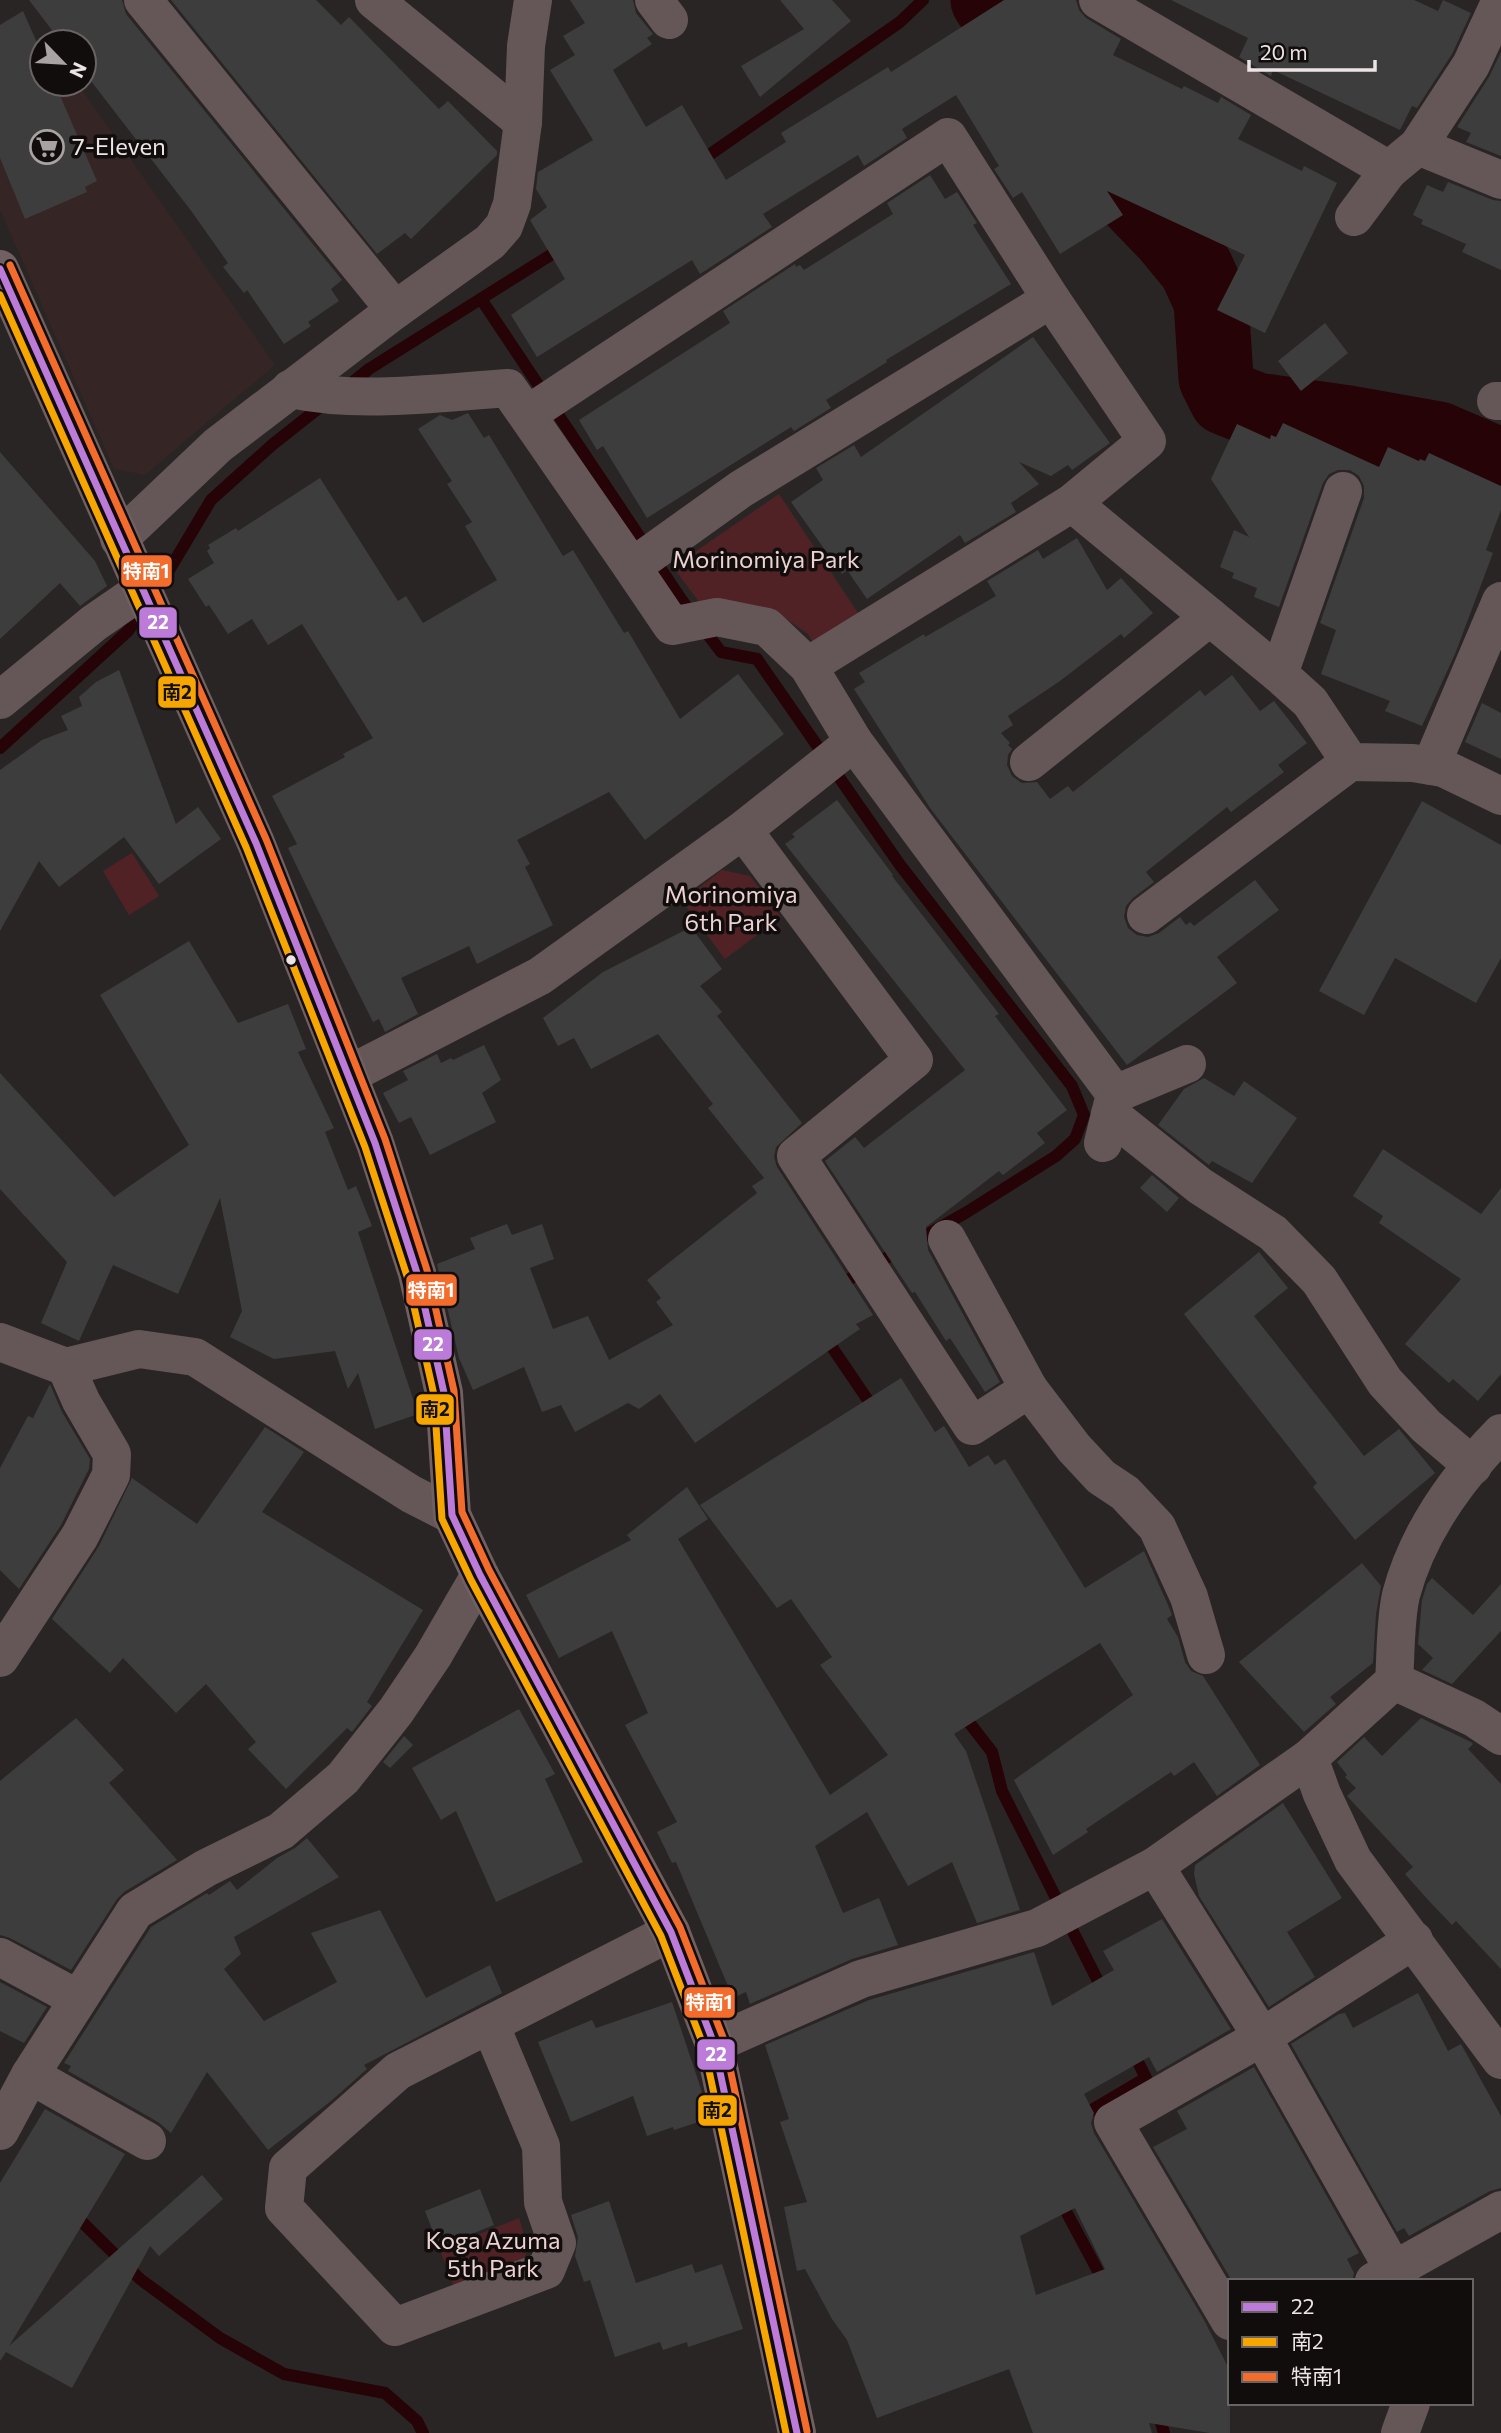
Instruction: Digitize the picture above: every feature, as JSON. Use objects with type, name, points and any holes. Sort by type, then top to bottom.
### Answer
[{"type":"main road","points":[[0,269],[256,843],[375,1143],[417,1273],[444,1393],[452,1515],[480,1575],[671,1932],[714,2044],[797,2433]]},
{"type":"street","points":[[143,0],[395,310]]},
{"type":"street","points":[[374,0],[523,122]]},
{"type":"street","points":[[119,539],[218,445],[321,393],[395,310],[490,242],[504,226],[512,204],[523,122],[526,46],[533,0]]},
{"type":"street","points":[[1098,0],[1389,170]]},
{"type":"street","points":[[1354,217],[1389,170],[1418,146],[1471,65],[1501,0]]},
{"type":"street","points":[[544,404],[948,137],[1051,299],[1147,441],[1072,503],[808,666]]},
{"type":"street","points":[[1418,146],[1501,180]]},
{"type":"street","points":[[647,556],[741,489],[1051,299]]},
{"type":"street","points":[[321,393],[407,395],[508,388],[544,404],[647,556],[672,626],[701,620],[767,626],[808,666],[838,755],[1110,1117],[1200,1186],[1273,1233],[1319,1280],[1385,1382],[1426,1426],[1473,1466]]},
{"type":"street","points":[[1279,674],[1343,491]]},
{"type":"street","points":[[1072,503],[1310,702],[1350,762]]},
{"type":"street","points":[[1431,766],[1501,601]]},
{"type":"street","points":[[0,700],[94,623],[148,602]]},
{"type":"street","points":[[1030,762],[1210,617]]},
{"type":"street","points":[[348,1075],[540,976],[743,831],[838,755]]},
{"type":"street","points":[[1146,915],[1350,762],[1443,768],[1501,796]]},
{"type":"street","points":[[743,831],[914,1060],[796,1156],[972,1426],[1029,1389]]},
{"type":"street","points":[[1110,1117],[1187,1064]]},
{"type":"street","points":[[947,1239],[1029,1389],[1074,1448],[1101,1477],[1125,1493],[1157,1527],[1189,1597],[1206,1655]]},
{"type":"street","points":[[0,1342],[65,1367],[139,1349],[195,1357],[411,1494],[452,1515]]},
{"type":"street","points":[[0,1658],[80,1536],[111,1475],[112,1454],[65,1367]]},
{"type":"street","points":[[714,2044],[860,1979],[1037,1928],[1155,1866],[1309,1758],[1394,1681],[1401,1597],[1419,1543],[1450,1494],[1501,1433]]},
{"type":"street","points":[[0,2131],[30,2075],[135,1911],[206,1868],[281,1831],[344,1778],[404,1700],[433,1657],[480,1575]]},
{"type":"street","points":[[1394,1681],[1474,1718],[1501,1736]]},
{"type":"street","points":[[1309,1758],[1322,1794],[1353,1860],[1501,2060]]},
{"type":"street","points":[[1155,1866],[1262,2037],[1389,2277],[1501,2210]]},
{"type":"street","points":[[490,2024],[541,2146],[543,2202],[557,2243],[547,2270],[395,2327],[284,2208],[288,2168],[398,2071],[490,2024],[671,1932]]},
{"type":"street","points":[[1228,2317],[1113,2122],[1262,2037],[1414,1940]]},
{"type":"street","points":[[0,1957],[78,1999]]},
{"type":"street","points":[[30,2075],[146,2141]]},
{"type":"street","points":[[1400,2433],[1410,2405]]},
{"type":"shaded area","points":[[28,64],[28,98],[88,98],[275,365],[145,475],[114,469],[0,210],[0,87]]},
{"type":"green space","name":"Morinomiya Park","points":[[779,494],[862,619],[816,648],[808,634],[785,618],[705,610],[673,567]]},
{"type":"green space","points":[[132,853],[159,896],[129,915],[103,871]]},
{"type":"green space","name":"Morinomiya 6th Park","points":[[722,870],[750,876],[781,917],[725,959],[682,901]]},
{"type":"green space","name":"Koga Azuma 5th Park","points":[[519,2218],[528,2249],[518,2273],[457,2295],[440,2250]]},
{"type":"building","points":[[29,0],[122,0],[126,14],[342,280],[331,289],[339,301],[308,322],[311,326],[284,344],[247,290],[244,293],[223,267],[228,263],[192,212],[98,90],[98,28],[50,28]]},
{"type":"building","points":[[171,0],[316,0],[341,25],[349,17],[439,109],[448,101],[497,151],[497,155],[411,239],[405,233],[377,254]]},
{"type":"building","points":[[570,0],[633,0],[636,13],[653,34],[647,38],[652,44],[613,70],[646,127],[682,105],[726,180],[786,142],[781,133],[888,67],[891,72],[1004,0],[1076,0],[1079,10],[1086,18],[1121,39],[1113,55],[1182,89],[1184,86],[1218,103],[1221,97],[1251,115],[1238,139],[1302,171],[1304,166],[1337,183],[1265,333],[1217,310],[1245,255],[1107,191],[1123,215],[1060,254],[1022,192],[1013,198],[994,169],[999,166],[956,95],[902,129],[907,138],[864,166],[858,155],[763,214],[772,227],[700,274],[692,260],[537,357],[511,315],[565,279],[530,220],[547,207],[536,189],[538,172],[593,140],[550,70],[575,55],[563,36],[585,23]]},
{"type":"building","points":[[780,0],[832,0],[851,21],[760,97],[741,66],[804,29]]},
{"type":"building","points":[[1171,0],[1414,0],[1438,11],[1443,0],[1471,13],[1452,54],[1417,108],[1412,106],[1400,130],[1273,70],[1271,76],[1239,57],[1248,38]]},
{"type":"building","name":"7-Eleven","points":[[23,11],[31,28],[28,28],[28,98],[61,98],[97,181],[85,187],[87,192],[25,219],[0,158],[0,25]]},
{"type":"building","points":[[1501,52],[1501,156],[1466,142],[1471,133],[1457,127],[1489,77]]},
{"type":"building","points":[[930,175],[945,199],[957,192],[977,223],[973,225],[1011,284],[826,400],[831,408],[794,431],[791,427],[647,518],[603,446],[597,450],[579,420],[730,323],[723,311],[795,264],[804,270],[893,214],[887,203]]},
{"type":"building","points":[[1448,182],[1501,201],[1501,270],[1462,252],[1466,244],[1421,224],[1423,220],[1413,215],[1427,185],[1443,192]]},
{"type":"building","points":[[1325,323],[1348,353],[1301,391],[1278,361]]},
{"type":"building","points":[[1033,337],[1110,443],[1072,470],[1068,465],[1051,476],[1019,462],[1039,484],[1011,503],[1016,512],[965,543],[960,535],[867,599],[847,570],[842,574],[791,502],[823,480],[816,468],[854,445],[861,457]]},
{"type":"building","points":[[468,413],[484,438],[489,435],[563,556],[573,550],[624,633],[628,631],[680,719],[738,674],[784,734],[645,840],[609,792],[517,840],[530,864],[525,867],[553,925],[477,964],[469,946],[401,978],[418,1014],[385,1032],[379,1019],[373,1022],[288,848],[297,844],[272,796],[345,757],[343,754],[373,738],[302,624],[268,645],[252,619],[228,634],[188,579],[214,563],[207,551],[210,548],[208,545],[236,528],[238,531],[320,478],[398,601],[406,596],[423,623],[497,580],[465,526],[472,522],[447,484],[452,481],[418,429],[440,415],[452,420]]},
{"type":"building","points":[[1283,423],[1379,467],[1388,447],[1419,461],[1425,461],[1429,453],[1501,486],[1501,510],[1486,550],[1493,553],[1455,654],[1422,726],[1385,711],[1390,701],[1321,674],[1336,630],[1320,623],[1364,498],[1364,486],[1359,476],[1350,470],[1338,470],[1329,474],[1323,483],[1279,607],[1254,597],[1257,588],[1232,578],[1234,573],[1220,567],[1234,530],[1249,537],[1211,479],[1237,424],[1270,439],[1271,435],[1276,437]]},
{"type":"building","points":[[0,452],[95,561],[107,586],[80,606],[60,583],[0,639]]},
{"type":"building","points":[[1077,538],[1107,590],[1121,578],[1153,613],[1124,638],[1121,634],[1060,681],[1008,716],[1013,725],[1001,733],[1012,749],[1007,765],[1012,776],[1022,783],[1037,782],[1050,799],[1068,786],[1073,792],[1200,690],[1205,696],[1232,675],[1260,711],[1274,701],[1307,743],[1278,765],[1284,772],[1231,812],[1227,807],[1146,872],[1154,882],[1126,906],[1124,917],[1128,928],[1137,935],[1148,937],[1159,933],[1180,917],[1186,925],[1190,922],[1194,926],[1255,880],[1279,910],[1217,957],[1237,983],[1127,1065],[930,808],[854,689],[865,682],[859,673],[924,634],[925,637],[996,596],[987,581],[1038,550],[1043,559]]},
{"type":"building","points":[[119,670],[176,824],[198,807],[221,839],[159,884],[124,837],[59,887],[39,861],[0,931],[0,770],[42,740],[68,730],[61,716],[82,706],[79,697],[96,682]]},
{"type":"building","points":[[1482,703],[1501,713],[1501,759],[1465,742]]},
{"type":"building","points":[[837,800],[999,1014],[995,1016],[1067,1110],[1037,1133],[1045,1143],[1003,1175],[999,1171],[926,1227],[928,1250],[1000,1382],[985,1392],[950,1338],[946,1341],[915,1292],[912,1293],[825,1161],[855,1137],[864,1148],[965,1070],[785,844],[795,837],[792,834]]},
{"type":"building","points":[[1422,801],[1501,845],[1501,958],[1476,1003],[1395,958],[1364,1015],[1319,991]]},
{"type":"building","points":[[691,927],[722,969],[700,986],[722,1012],[717,1016],[802,1123],[776,1147],[774,1157],[777,1167],[873,1315],[856,1324],[860,1329],[695,1443],[660,1394],[639,1409],[628,1403],[575,1432],[561,1405],[542,1412],[524,1367],[473,1390],[459,1358],[437,1264],[475,1249],[470,1238],[507,1224],[512,1235],[542,1224],[554,1259],[530,1268],[553,1329],[588,1316],[609,1360],[673,1325],[656,1302],[661,1298],[647,1280],[757,1193],[752,1186],[764,1178],[708,1108],[713,1104],[658,1034],[591,1069],[574,1038],[558,1046],[543,1018],[603,972]]},
{"type":"building","points":[[189,941],[238,1023],[288,1004],[306,1049],[298,1052],[334,1128],[325,1132],[348,1190],[356,1186],[372,1226],[358,1232],[418,1414],[375,1429],[358,1373],[348,1389],[335,1351],[274,1359],[230,1337],[242,1311],[220,1198],[178,1294],[113,1265],[79,1341],[41,1323],[67,1262],[0,1189],[0,1073],[114,1197],[189,1145],[100,995]]},
{"type":"building","points":[[484,1045],[501,1080],[482,1093],[496,1122],[430,1155],[411,1117],[399,1123],[383,1093],[408,1080],[403,1071],[437,1054],[441,1063]]},
{"type":"building","points":[[1204,1078],[1234,1096],[1244,1081],[1297,1118],[1252,1183],[1212,1161],[1209,1165],[1158,1125],[1184,1089]]},
{"type":"building","points":[[1383,1149],[1481,1214],[1501,1188],[1501,1374],[1478,1401],[1453,1379],[1449,1383],[1405,1344],[1461,1279],[1379,1223],[1383,1216],[1353,1196]]},
{"type":"building","points":[[1152,1175],[1179,1198],[1167,1212],[1140,1188]]},
{"type":"building","points":[[1259,1252],[1288,1288],[1254,1316],[1364,1456],[1399,1429],[1435,1473],[1355,1540],[1313,1487],[1317,1483],[1184,1314]]},
{"type":"building","points":[[901,1378],[935,1432],[944,1426],[969,1467],[988,1455],[995,1465],[1005,1459],[1085,1588],[1144,1551],[1172,1615],[1167,1619],[1178,1637],[1185,1662],[1191,1671],[1203,1676],[1260,1765],[1217,1796],[1194,1762],[1174,1776],[1171,1772],[1086,1829],[1088,1832],[1053,1855],[1014,1780],[1133,1695],[1100,1643],[954,1734],[966,1751],[1020,1910],[977,1923],[952,1862],[908,1886],[867,1812],[815,1846],[843,1913],[879,1898],[898,1945],[852,1959],[750,2004],[746,1992],[733,1998],[676,1862],[672,1863],[657,1832],[677,1822],[625,1725],[648,1713],[612,1631],[559,1658],[526,1595],[631,1540],[627,1535],[687,1487],[708,1519],[678,1539],[830,1795],[888,1755],[820,1665],[832,1657],[791,1599],[777,1608],[700,1505]]},
{"type":"building","points":[[50,1384],[62,1412],[90,1459],[89,1469],[61,1525],[19,1589],[0,1570],[0,1468],[28,1416],[33,1418]]},
{"type":"building","points":[[265,1427],[304,1452],[262,1512],[423,1610],[367,1702],[372,1706],[352,1732],[347,1728],[286,1789],[248,1749],[256,1742],[206,1684],[176,1713],[123,1658],[110,1673],[52,1619],[99,1546],[132,1478],[197,1524]]},
{"type":"building","points":[[1362,1563],[1381,1586],[1373,1663],[1330,1697],[1336,1704],[1304,1732],[1239,1662]]},
{"type":"building","points":[[1432,1578],[1473,1615],[1501,1584],[1501,1631],[1452,1684],[1422,1670],[1433,1658],[1418,1644],[1422,1600]]},
{"type":"building","points":[[519,1709],[555,1774],[545,1779],[583,1862],[496,1902],[456,1811],[441,1820],[412,1768]]},
{"type":"building","points":[[76,1718],[124,1770],[109,1783],[177,1860],[117,1899],[71,1970],[0,1935],[0,1781]]},
{"type":"building","points":[[1421,1718],[1471,1742],[1473,1744],[1468,1749],[1501,1784],[1501,1969],[1456,1921],[1452,1925],[1405,1874],[1413,1867],[1347,1796],[1356,1788],[1345,1777],[1347,1775],[1337,1762],[1364,1737],[1382,1756]]},
{"type":"building","points":[[404,1736],[413,1745],[390,1768],[383,1762]]},
{"type":"building","points":[[1283,1803],[1342,1898],[1287,1932],[1315,1977],[1269,2007],[1199,1896],[1194,1874],[1195,1865]]},
{"type":"building","points":[[307,1838],[339,1877],[234,1937],[241,1954],[224,1969],[264,2021],[337,1982],[311,1933],[380,1910],[426,1998],[490,1965],[502,1993],[364,2065],[367,2069],[331,2101],[268,2150],[207,2072],[171,2133],[158,2122],[68,2071],[71,2066],[64,2063],[151,1927],[230,1881],[237,1890]]},
{"type":"building","points":[[1162,1919],[1231,2029],[1157,2072],[1149,2057],[1084,2094],[1094,2113],[1091,2123],[1094,2133],[1204,2320],[1228,2367],[1230,2433],[1210,2433],[1149,2423],[1152,2433],[1033,2433],[1009,2369],[877,2418],[847,2340],[832,2319],[805,2269],[797,2271],[784,2207],[807,2202],[780,2122],[789,2119],[765,2045],[869,2000],[1034,1952],[1052,2006],[1114,1970],[1103,1951]],"holes":[[[1075,2208],[1105,2269],[1036,2295],[1020,2236]]]},
{"type":"building","points":[[0,1982],[47,2007],[24,2043],[0,2031]]},
{"type":"building","points":[[1418,1993],[1448,2051],[1461,2044],[1501,2116],[1501,2188],[1490,2191],[1409,2236],[1404,2228],[1397,2232],[1291,2044],[1339,2014],[1345,2013],[1353,2028]]},
{"type":"building","points":[[672,2002],[701,2089],[708,2119],[647,2136],[633,2096],[571,2122],[538,2042],[592,2020],[596,2028]]},
{"type":"building","points":[[1254,2067],[1359,2253],[1347,2259],[1354,2273],[1352,2279],[1231,2279],[1153,2147],[1187,2129],[1177,2111]]},
{"type":"building","points":[[45,2109],[125,2154],[9,2346],[202,2175],[223,2199],[159,2256],[150,2246],[72,2388],[6,2352],[0,2361],[0,2183]]},
{"type":"building","points":[[480,2189],[494,2225],[439,2247],[425,2211]]},
{"type":"building","points":[[609,2201],[636,2283],[692,2264],[695,2273],[722,2264],[743,2329],[688,2347],[687,2342],[663,2350],[660,2342],[615,2357],[590,2280],[584,2282],[575,2256],[578,2237],[571,2215]]},
{"type":"waterway","points":[[699,162],[900,22],[923,0]]},
{"type":"waterway","points":[[988,0],[1114,178],[1168,234],[1196,268],[1211,301],[1216,378],[1226,398],[1256,410],[1438,439],[1501,466]]},
{"type":"waterway","points":[[348,386],[369,369],[565,246]]},
{"type":"waterway","points":[[481,299],[681,599],[721,652],[757,659],[900,865],[1072,1086],[1084,1115],[1075,1139],[1056,1156],[967,1212],[837,1286]]},
{"type":"waterway","points":[[0,748],[128,631],[165,577],[211,500],[272,445],[325,403]]},
{"type":"waterway","points":[[823,1334],[876,1412]]},
{"type":"waterway","points":[[961,1712],[992,1752],[1002,1791],[1104,1993]]},
{"type":"waterway","points":[[1080,2117],[1146,2078],[1132,2050]]},
{"type":"waterway","points":[[1060,2200],[1106,2286]]},
{"type":"waterway","points":[[69,2218],[83,2223],[140,2279],[220,2338],[284,2374],[385,2393],[417,2421],[423,2433]]},
{"type":"waterway","points":[[1158,2412],[1164,2433]]},
{"type":"transit line","name":"特南1","points":[[10,265],[266,839],[385,1139],[427,1270],[454,1391],[462,1512],[489,1570],[680,1927],[724,2040],[807,2431]]},
{"type":"transit line","name":"22","points":[[0,269],[256,843],[375,1143],[417,1273],[444,1393],[452,1515],[480,1575],[671,1932],[714,2044],[797,2433]]},
{"type":"transit line","name":"南2","points":[[0,295],[246,847],[365,1147],[407,1276],[434,1395],[442,1519],[471,1580],[661,1936],[704,2047],[786,2433]]},
{"type":"place","name":"7-Eleven","points":[[47,147]]}]
